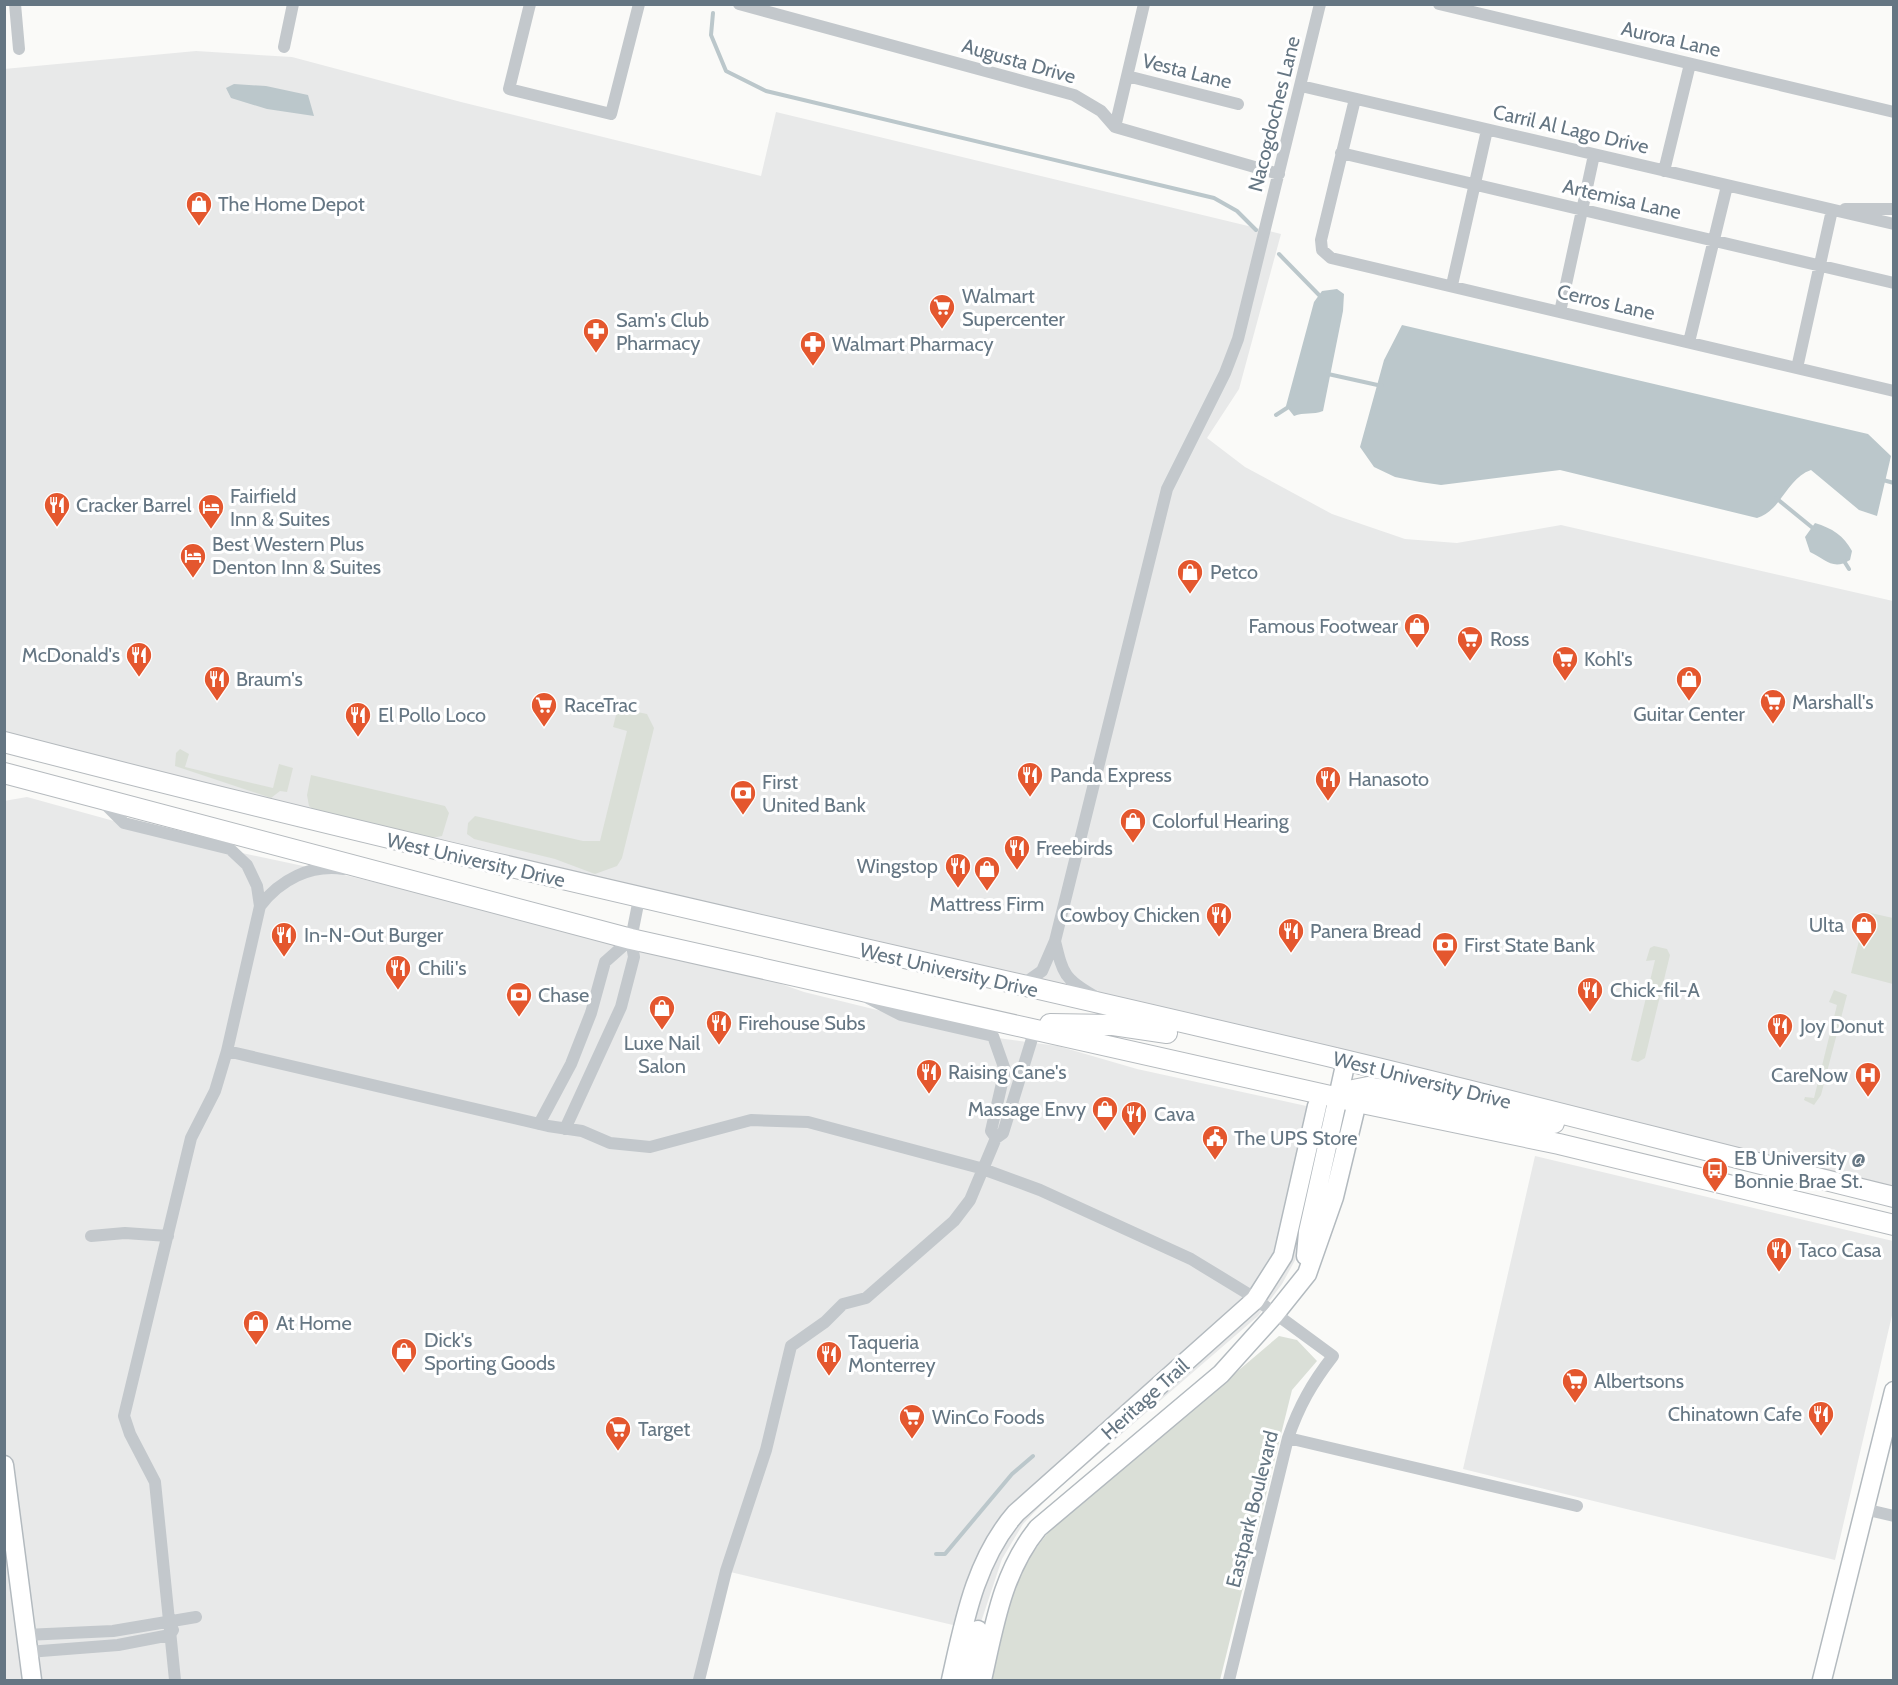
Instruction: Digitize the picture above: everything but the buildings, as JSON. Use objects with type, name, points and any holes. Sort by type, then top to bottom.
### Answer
[{"type":"main road","name":"West University Drive","points":[[4,742],[293,817],[1346,1061],[1893,1197]]},
{"type":"main road","name":"West University Drive","points":[[4,773],[631,939],[1348,1100],[1559,1144],[1893,1225]]},
{"type":"main road","points":[[4,782],[34,780]]},
{"type":"main road","points":[[286,847],[293,817]]},
{"type":"main road","points":[[1008,1023],[1113,1025],[1145,1028],[1317,1066],[1346,1061]]},
{"type":"main road","points":[[1126,1050],[1130,1058],[1141,1065],[1292,1097],[1317,1106],[1348,1100],[1353,1090],[1368,1087],[1527,1120],[1564,1125],[1596,1123]]},
{"type":"street","points":[[15,4],[19,49]]},
{"type":"street","points":[[284,47],[293,4]]},
{"type":"street","points":[[530,4],[509,88],[611,114],[639,4]]},
{"type":"street","name":"Augusta Drive","points":[[739,4],[1074,95],[1101,111],[1115,127],[1279,174]]},
{"type":"street","points":[[1115,127],[1144,4]]},
{"type":"street","name":"Nacogdoches Lane","points":[[1020,986],[1042,971],[1055,941],[1167,489],[1225,373],[1238,339],[1320,4]]},
{"type":"street","name":"Aurora Lane","points":[[1439,4],[1893,112]]},
{"type":"street","points":[[1664,171],[1690,64]]},
{"type":"street","name":"Vesta Lane","points":[[1127,76],[1238,104]]},
{"type":"street","name":"Carril Al Lago Drive","points":[[1300,86],[1893,224]]},
{"type":"street","points":[[1341,153],[1355,99]]},
{"type":"street","points":[[1452,285],[1487,130]]},
{"type":"street","name":"Artemisa Lane","points":[[1341,153],[1893,283]]},
{"type":"street","name":"Cerros Lane","points":[[1341,153],[1321,240],[1322,250],[1331,258],[1893,391]]},
{"type":"street","points":[[1560,312],[1594,155]]},
{"type":"street","points":[[1689,342],[1727,186]]},
{"type":"street","name":"Carril Al Lago Drive","points":[[1832,210],[1868,207],[1893,209]]},
{"type":"street","points":[[1797,368],[1832,210]]},
{"type":"street","points":[[98,797],[124,823],[230,849],[247,866],[257,886],[260,906],[227,1051],[215,1091],[191,1138],[124,1416],[130,1434],[155,1482],[174,1620],[170,1635],[175,1680]]},
{"type":"street","points":[[260,906],[272,890],[291,876],[335,867],[390,875]]},
{"type":"street","points":[[565,1129],[621,1007],[634,957],[631,939],[639,899]]},
{"type":"street","points":[[539,1124],[571,1064],[591,1013],[605,962],[631,939]]},
{"type":"street","points":[[1055,941],[1061,966],[1071,983],[1116,1008]]},
{"type":"street","points":[[843,986],[901,1015],[993,1036],[1005,1070],[991,1131],[996,1138]]},
{"type":"street","points":[[699,1680],[726,1571],[766,1450],[791,1346],[825,1322],[843,1304],[866,1298],[954,1221],[970,1200],[996,1138],[1003,1133],[1035,1029]]},
{"type":"street","points":[[227,1051],[539,1124],[582,1131],[610,1143],[650,1147],[751,1120],[808,1122],[984,1169],[1040,1190],[1191,1259],[1275,1314]]},
{"type":"street","name":"Heritage Trail","points":[[982,1680],[996,1619],[1011,1570],[1021,1549],[1038,1528],[1221,1374],[1302,1280],[1308,1232],[1348,1100],[1346,1061]]},
{"type":"street","name":"Heritage Trail","points":[[951,1680],[976,1584],[989,1551],[1001,1530],[1255,1300],[1283,1256],[1317,1106]]},
{"type":"street","points":[[91,1236],[125,1233],[168,1236]]},
{"type":"street","name":"Eastpark Boulevard","points":[[1229,1680],[1288,1438],[1299,1407],[1310,1386],[1333,1356],[1275,1314]]},
{"type":"street","points":[[1822,1680],[1893,1391]]},
{"type":"street","points":[[1288,1438],[1577,1506]]},
{"type":"street","points":[[4,1465],[32,1680]]},
{"type":"street","points":[[1864,1509],[1893,1516]]},
{"type":"street","points":[[27,1644],[196,1617]]},
{"type":"street","points":[[966,1680],[978,1630]]},
{"type":"street","points":[[27,1644],[118,1645],[170,1635]]},
{"type":"shaded area","points":[[196,51],[292,57],[461,102],[761,176],[776,112],[1281,234],[1239,389],[1207,438],[1245,467],[1332,514],[1405,539],[1457,543],[1561,525],[1893,601],[1893,1187],[5,742],[4,69]]},
{"type":"shaded area","points":[[234,84],[266,86],[308,95],[314,116],[267,109],[231,98],[226,88]]},
{"type":"shaded area","points":[[1337,289],[1344,294],[1343,311],[1323,411],[1294,416],[1286,406],[1314,302],[1322,291]]},
{"type":"shaded area","points":[[1402,325],[1868,434],[1891,456],[1877,516],[1859,510],[1811,470],[1796,480],[1772,509],[1757,518],[1560,470],[1441,485],[1395,477],[1374,467],[1360,447],[1384,360]]},
{"type":"shaded area","points":[[1815,523],[1832,530],[1845,541],[1852,551],[1850,560],[1834,564],[1810,552],[1805,537]]},
{"type":"shaded area","points":[[623,709],[647,714],[654,728],[622,858],[617,866],[595,874],[555,859],[474,839],[467,834],[468,823],[475,816],[583,841],[600,841],[627,731],[613,727],[617,711]]},
{"type":"shaded area","points":[[180,749],[189,754],[185,767],[273,788],[279,764],[293,768],[287,792],[280,791],[271,798],[175,766],[176,753]]},
{"type":"shaded area","points":[[311,775],[445,806],[449,813],[442,836],[432,838],[318,813],[309,806],[307,795]]},
{"type":"shaded area","points":[[27,797],[190,842],[336,873],[738,969],[804,992],[983,1036],[1058,1046],[1137,1069],[1329,1111],[1299,1253],[1282,1284],[1258,1316],[1051,1495],[1023,1524],[1002,1559],[978,1631],[726,1571],[700,1680],[5,1680],[4,801]]},
{"type":"shaded area","points":[[1866,912],[1893,918],[1893,984],[1851,973]]},
{"type":"shaded area","points":[[1654,946],[1667,949],[1670,955],[1645,1058],[1638,1062],[1631,1060],[1655,960],[1646,961],[1650,948]]},
{"type":"shaded area","points":[[1834,990],[1847,995],[1821,1095],[1814,1105],[1804,1100],[1805,1097],[1814,1098],[1837,1005],[1829,1002]]},
{"type":"shaded area","points":[[1535,1156],[1893,1241],[1893,1311],[1835,1560],[1463,1469]]},
{"type":"shaded area","points":[[1279,1336],[1297,1340],[1317,1361],[1292,1390],[1220,1680],[992,1680],[1010,1601],[1027,1560],[1050,1530]]},
{"type":"waterway","points":[[713,13],[711,35],[726,71],[766,91],[1214,198],[1237,211],[1256,230]]},
{"type":"waterway","points":[[1279,254],[1320,296]]},
{"type":"waterway","points":[[1328,374],[1382,386]]},
{"type":"waterway","points":[[1276,415],[1290,406]]},
{"type":"waterway","points":[[1883,480],[1894,483]]},
{"type":"waterway","points":[[1776,498],[1814,529]]},
{"type":"waterway","points":[[1844,561],[1849,569]]},
{"type":"waterway","points":[[936,1554],[945,1554],[1012,1474],[1033,1456]]},
{"type":"place","name":"The Home Depot","points":[[199,227]]},
{"type":"place","name":"Walmart Supercenter","points":[[942,330]]},
{"type":"place","name":"Sam's Club Pharmacy","points":[[596,354]]},
{"type":"place","name":"Walmart Pharmacy","points":[[813,367]]},
{"type":"place","name":"Cracker Barrel","points":[[57,528]]},
{"type":"place","name":"Fairfield Inn & Suites","points":[[211,530]]},
{"type":"place","name":"Best Western Plus Denton Inn & Suites","points":[[193,579]]},
{"type":"place","name":"Petco","points":[[1190,595]]},
{"type":"place","name":"Famous Footwear","points":[[1417,649]]},
{"type":"place","name":"Ross","points":[[1470,662]]},
{"type":"place","name":"McDonald's","points":[[139,678]]},
{"type":"place","name":"Kohl's","points":[[1565,682]]},
{"type":"place","name":"Braum's","points":[[217,702]]},
{"type":"place","name":"Guitar Center","points":[[1689,702]]},
{"type":"place","name":"Marshall's","points":[[1773,725]]},
{"type":"place","name":"RaceTrac","points":[[544,728]]},
{"type":"place","name":"El Pollo Loco","points":[[358,738]]},
{"type":"place","name":"Panda Express","points":[[1030,798]]},
{"type":"place","name":"Hanasoto","points":[[1328,802]]},
{"type":"place","name":"First United Bank","points":[[743,816]]},
{"type":"place","name":"Colorful Hearing","points":[[1133,844]]},
{"type":"place","name":"Freebirds","points":[[1017,871]]},
{"type":"place","name":"Wingstop","points":[[958,889]]},
{"type":"place","name":"Mattress Firm","points":[[987,892]]},
{"type":"place","name":"Cowboy Chicken","points":[[1219,938]]},
{"type":"place","name":"Ulta","points":[[1864,948]]},
{"type":"place","name":"Panera Bread","points":[[1291,954]]},
{"type":"place","name":"In-N-Out Burger","points":[[284,958]]},
{"type":"place","name":"First State Bank","points":[[1445,968]]},
{"type":"place","name":"Chili's","points":[[398,991]]},
{"type":"place","name":"Chick-fil-A","points":[[1590,1013]]},
{"type":"place","name":"Chase","points":[[519,1018]]},
{"type":"place","name":"Luxe Nail Salon","points":[[662,1031]]},
{"type":"place","name":"Firehouse Subs","points":[[719,1046]]},
{"type":"place","name":"Joy Donut","points":[[1780,1049]]},
{"type":"place","name":"Raising Cane's","points":[[929,1095]]},
{"type":"place","name":"CareNow","points":[[1868,1098]]},
{"type":"place","name":"Massage Envy","points":[[1105,1132]]},
{"type":"place","name":"Cava","points":[[1134,1137]]},
{"type":"place","name":"The UPS Store","points":[[1215,1161]]},
{"type":"place","name":"EB University @ Bonnie Brae St.","points":[[1715,1193]]},
{"type":"place","name":"Taco Casa","points":[[1779,1273]]},
{"type":"place","name":"At Home","points":[[256,1346]]},
{"type":"place","name":"Dick's Sporting Goods","points":[[404,1374]]},
{"type":"place","name":"Taqueria Monterrey","points":[[829,1377]]},
{"type":"place","name":"Albertsons","points":[[1575,1404]]},
{"type":"place","name":"Chinatown Cafe","points":[[1821,1437]]},
{"type":"place","name":"WinCo Foods","points":[[912,1440]]},
{"type":"place","name":"Target","points":[[618,1452]]}]
